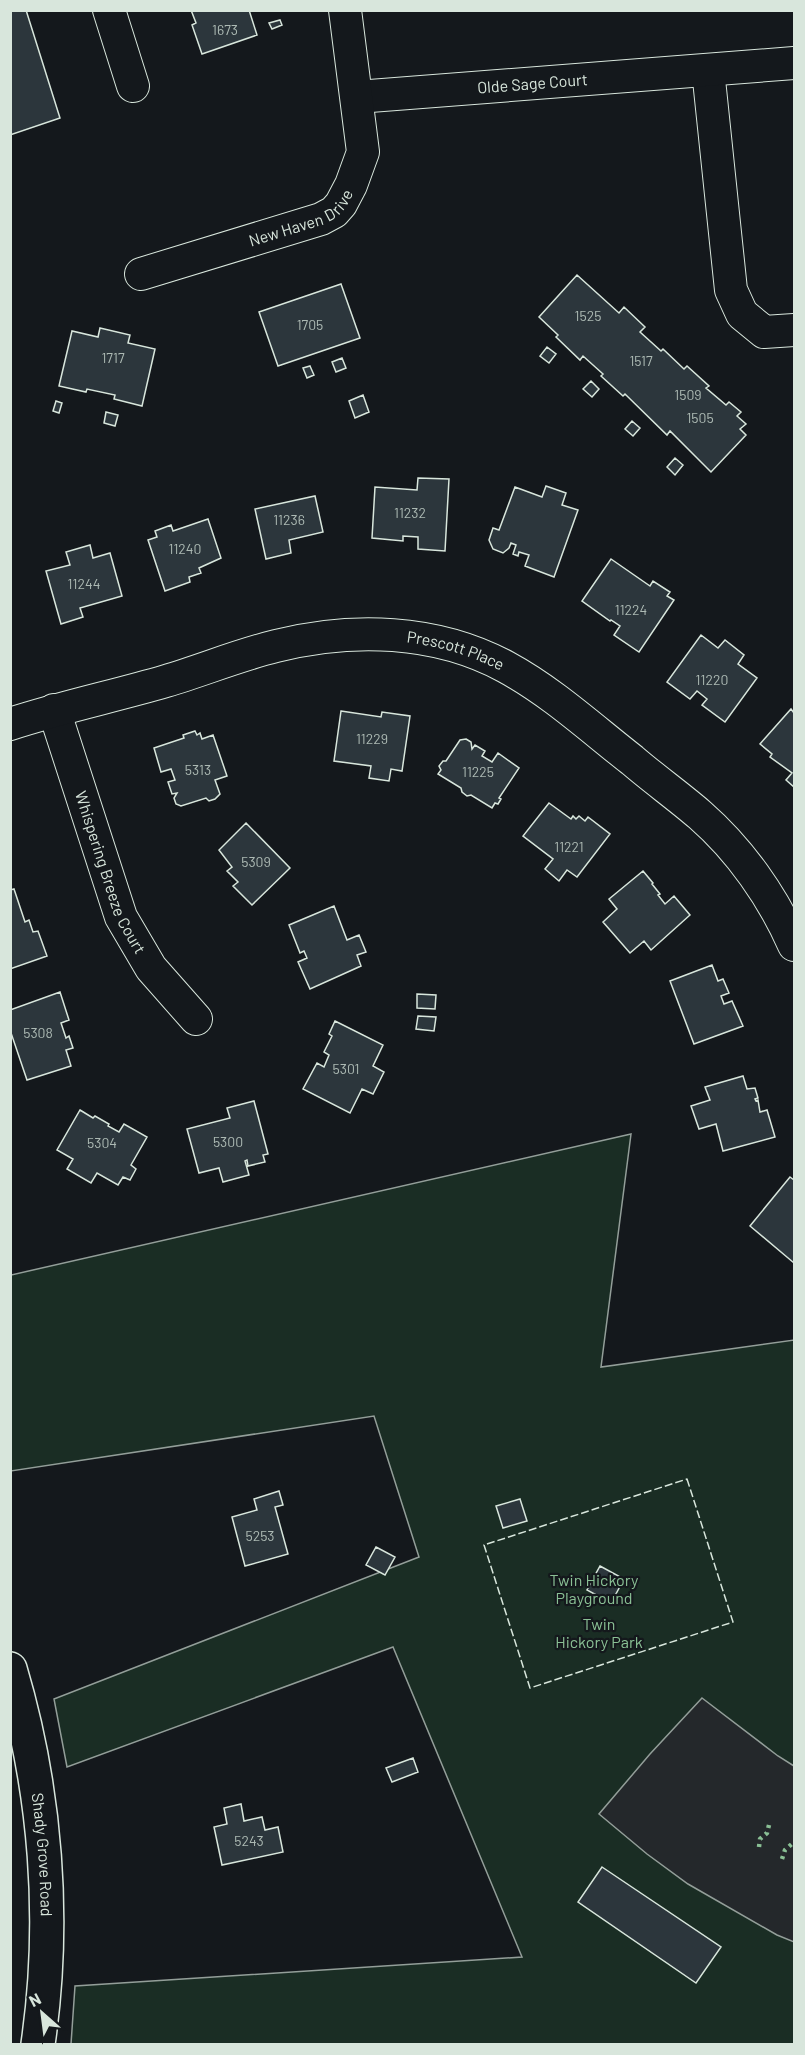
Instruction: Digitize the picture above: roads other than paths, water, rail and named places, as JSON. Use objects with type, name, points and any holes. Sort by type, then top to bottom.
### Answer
[{"type":"main road","name":"Shady Grove Road","points":[[10,1669],[24,1714],[39,1793],[44,1845],[47,1927],[38,2044]]},
{"type":"street","points":[[109,10],[133,86]]},
{"type":"street","name":"New Haven Drive","points":[[141,274],[321,219],[334,212],[351,185],[363,152],[345,10]]},
{"type":"street","name":"Olde Sage Court","points":[[357,98],[795,63]]},
{"type":"street","points":[[708,70],[731,290],[742,314],[764,332],[795,330]]},
{"type":"street","name":"Prescott Place","points":[[10,724],[54,710],[166,681],[275,646],[324,636],[374,633],[416,637],[464,649],[504,666],[542,688],[701,816],[729,845],[763,888],[795,945]]},
{"type":"street","name":"Whispering Breeze Court","points":[[54,710],[121,917],[151,969],[196,1019]]},
{"type":"park label","name":"Twin Hickory Playground","points":[[594,1589]]},
{"type":"park label","name":"Twin Hickory Park","points":[[599,1633]]}]
